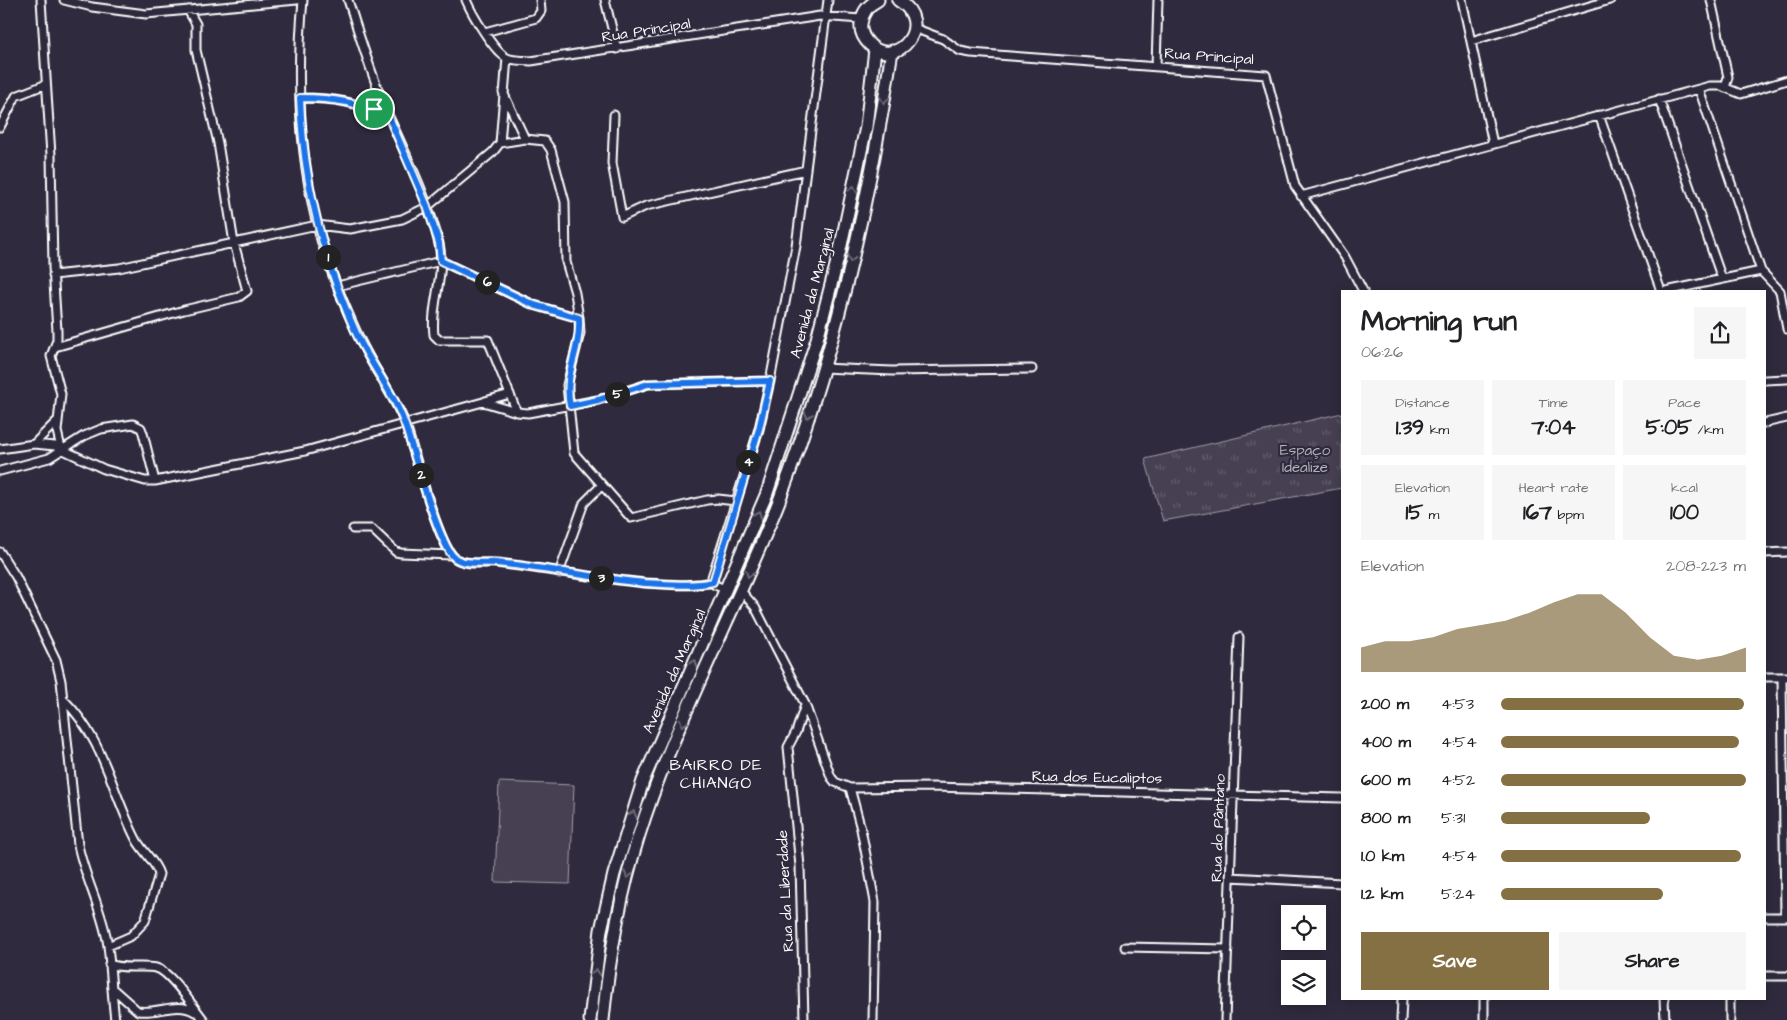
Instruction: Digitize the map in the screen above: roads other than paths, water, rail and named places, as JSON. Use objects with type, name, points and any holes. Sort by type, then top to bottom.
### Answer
[{"type":"main road","points":[[874,1],[861,19],[863,36],[875,48],[892,51],[909,41],[914,28],[914,20],[902,2]]},
{"type":"main road","name":"Avenida da Marginal","points":[[590,1020],[601,930],[614,874],[643,780],[727,590],[767,493],[817,339],[840,250],[866,127],[875,48]]},
{"type":"main road","name":"Avenida da Marginal","points":[[603,1020],[620,910],[638,836],[700,682],[742,592],[780,496],[822,368],[865,205],[892,51]]},
{"type":"street","points":[[40,0],[44,85],[50,154],[53,274],[57,331],[51,362],[61,394],[57,431],[63,449]]},
{"type":"street","points":[[64,0],[131,13],[298,0]]},
{"type":"street","points":[[303,0],[299,54],[300,98],[308,173],[317,225],[337,286],[357,335],[404,422],[434,514],[451,555]]},
{"type":"street","points":[[348,0],[389,117],[427,206],[439,243],[441,261],[435,301],[434,335],[439,340],[488,340],[516,412]]},
{"type":"street","points":[[53,274],[119,268],[317,225],[362,228],[402,219],[427,206],[493,152],[500,143],[507,58],[500,53],[473,16],[466,0]]},
{"type":"street","points":[[485,32],[536,18],[541,12],[540,0]]},
{"type":"street","points":[[605,0],[617,48]]},
{"type":"street","points":[[713,582],[759,429],[770,381],[796,246],[828,0]]},
{"type":"street","points":[[1156,66],[1158,0]]},
{"type":"street","points":[[1462,0],[1493,144]]},
{"type":"street","points":[[1471,42],[1610,0]]},
{"type":"street","points":[[1711,0],[1728,77],[1725,88]]},
{"type":"street","points":[[55,347],[244,295],[247,290],[234,243],[218,143],[196,50],[196,24],[188,10]]},
{"type":"street","name":"Rua Principal","points":[[507,58],[531,61],[826,16],[861,19]]},
{"type":"street","name":"Rua Principal","points":[[914,28],[942,38],[960,51],[971,53],[1266,75],[1269,79],[1291,175],[1301,196],[1345,257],[1362,290]]},
{"type":"street","points":[[1301,196],[1699,89],[1716,85],[1741,94],[1787,80]]},
{"type":"street","points":[[0,127],[16,96],[44,85]]},
{"type":"street","points":[[1699,89],[1761,272],[1780,291],[1787,329]]},
{"type":"street","points":[[503,91],[525,139]]},
{"type":"street","points":[[300,98],[345,100],[389,117]]},
{"type":"street","points":[[1659,99],[1722,279]]},
{"type":"street","points":[[1599,115],[1662,290]]},
{"type":"street","points":[[614,116],[612,163],[622,217],[646,206],[806,170]]},
{"type":"street","points":[[500,143],[525,139],[545,141],[551,150],[565,202],[567,226],[566,262],[575,293],[580,333],[567,385],[574,453],[602,486],[611,492],[632,518],[706,500],[736,501]]},
{"type":"street","points":[[337,286],[441,261],[534,305],[579,318]]},
{"type":"street","points":[[1671,290],[1761,272]]},
{"type":"street","points":[[822,368],[892,371],[1032,369]]},
{"type":"street","points":[[1766,380],[1787,379]]},
{"type":"street","points":[[483,402],[516,412],[543,411],[598,400],[648,384],[770,381]]},
{"type":"street","points":[[0,449],[34,444],[63,449],[104,469],[145,481],[155,482],[305,451],[510,394]]},
{"type":"street","points":[[1766,423],[1787,418]]},
{"type":"street","points":[[34,444],[57,421]]},
{"type":"street","points":[[0,470],[32,464],[92,432],[133,424],[141,428],[143,433],[155,482]]},
{"type":"street","points":[[559,573],[584,503],[602,486]]},
{"type":"street","points":[[353,528],[372,529],[396,552],[401,553],[451,555],[461,561],[496,563],[559,573],[685,586],[713,582],[727,590]]},
{"type":"street","points":[[0,552],[16,577],[51,648],[61,680],[78,845],[83,870],[102,921],[108,946],[115,1020]]},
{"type":"street","points":[[1766,553],[1787,552]]},
{"type":"street","points":[[742,592],[756,607],[805,704],[831,777],[835,782],[850,788],[861,828],[875,902],[873,1020]]},
{"type":"street","name":"Rua do Pântano","points":[[1226,1020],[1239,637]]},
{"type":"street","points":[[1766,677],[1784,677],[1786,917],[1766,917]]},
{"type":"street","points":[[63,699],[74,710],[94,738],[121,808],[138,842],[159,874],[145,921],[131,936],[108,946]]},
{"type":"street","name":"Rua da Liberdade","points":[[804,1020],[800,866],[788,747],[796,732],[805,704]]},
{"type":"street","name":"Rua dos Eucaliptos","points":[[850,788],[1033,789],[1341,798]]},
{"type":"street","points":[[1230,877],[1341,883]]},
{"type":"street","points":[[1125,947],[1228,949]]},
{"type":"street","points":[[109,964],[126,968],[160,969],[172,980],[202,1018]]},
{"type":"street","points":[[1766,976],[1787,976]]},
{"type":"street","points":[[111,988],[138,1011],[156,1012],[180,1006],[202,1018]]},
{"type":"street","points":[[1401,1020],[1402,1000]]},
{"type":"street","points":[[1484,1000],[1484,1020]]},
{"type":"street","points":[[1664,1000],[1665,1020]]},
{"type":"street","points":[[1730,1000],[1730,1020]]},
{"type":"district","name":"BAIRRO DE CHIANGO","points":[[716,773]]},
{"type":"park label","name":"Espaço Idealize","points":[[1305,458]]}]
